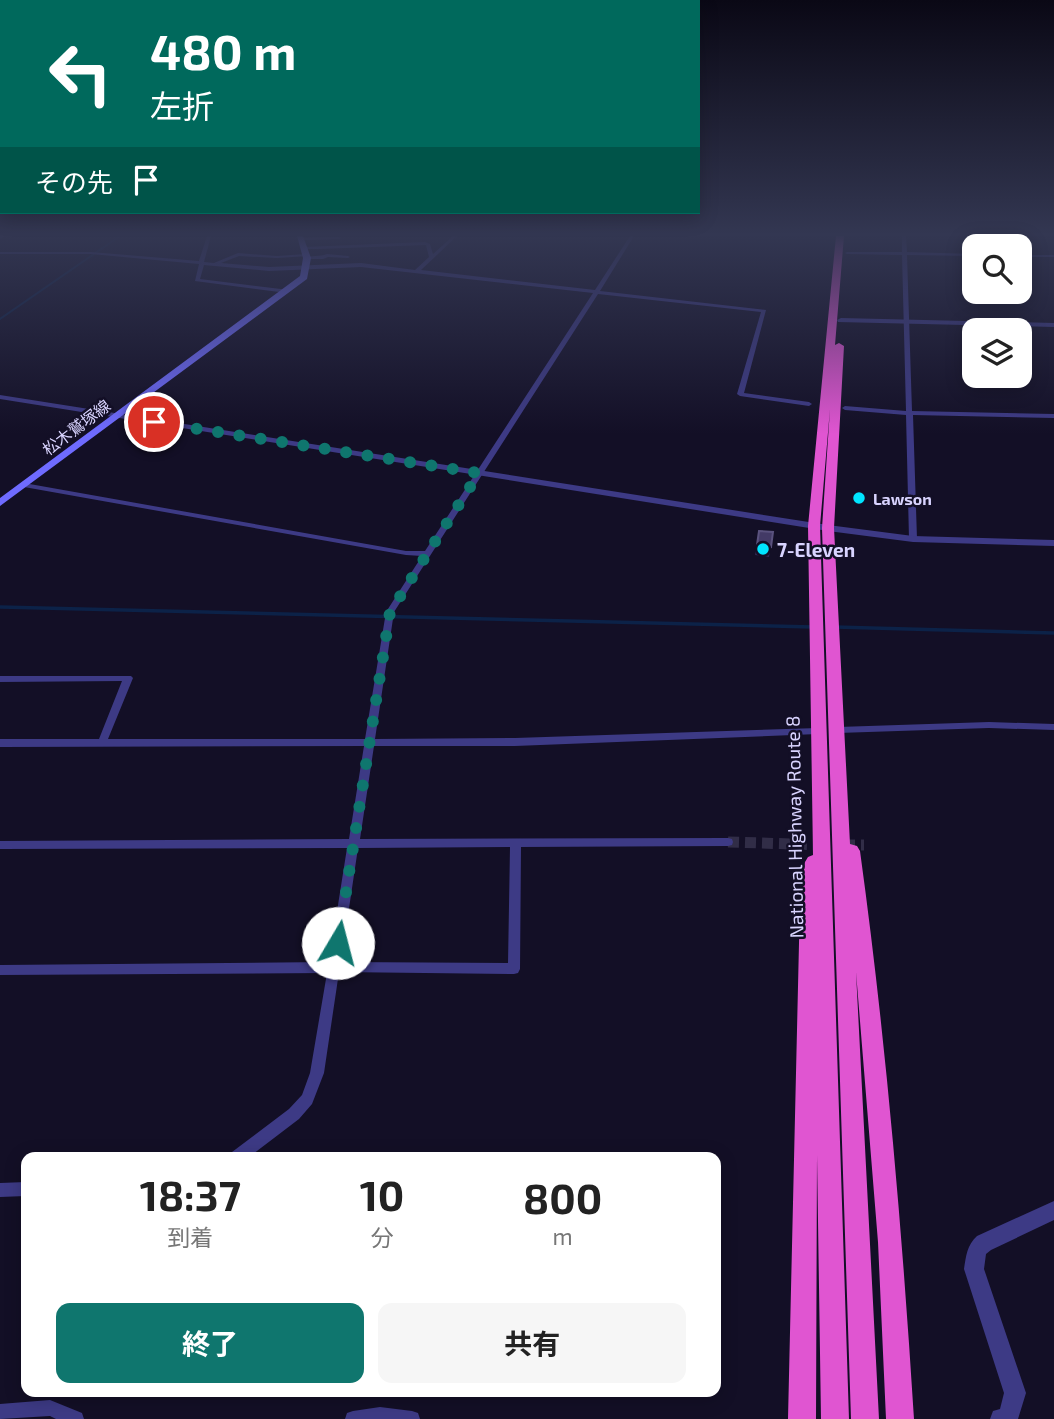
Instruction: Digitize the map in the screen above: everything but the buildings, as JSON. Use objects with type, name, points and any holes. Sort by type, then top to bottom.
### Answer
[{"type":"highway","name":"National Highway Route 8","points":[[825,608],[814,526],[835,302]]},
{"type":"highway","name":"National Highway Route 8","points":[[835,1419],[821,802],[828,730],[825,608],[828,528],[843,302]]},
{"type":"highway","name":"National Highway Route 8","points":[[828,730],[839,776],[865,1419]]},
{"type":"highway","points":[[839,776],[866,965],[891,1242],[900,1419]]},
{"type":"highway","points":[[802,1419],[809,900],[821,802]]},
{"type":"main road","name":"松木鷲塚線","points":[[0,503],[271,302]]},
{"type":"street","points":[[244,1152],[269,1135],[307,1100],[317,1073],[390,612],[589,302]]},
{"type":"street","points":[[686,302],[764,311],[740,394],[809,404]]},
{"type":"street","points":[[906,302],[913,539]]},
{"type":"street","points":[[841,320],[1054,325]]},
{"type":"street","points":[[0,397],[828,528],[913,539],[1054,543]]},
{"type":"street","points":[[845,408],[910,413],[1054,416]]},
{"type":"street","points":[[24,485],[406,553],[427,554]]},
{"type":"street","points":[[0,679],[128,678],[102,743]]},
{"type":"street","points":[[0,743],[515,743],[989,725],[1054,727]]},
{"type":"street","points":[[0,845],[728,842]]},
{"type":"street","points":[[0,970],[335,967],[514,970],[516,843]]},
{"type":"street","points":[[0,1190],[21,1189]]},
{"type":"street","points":[[1001,1419],[1009,1416],[1015,1393],[974,1269],[977,1249],[984,1243],[1054,1210]]},
{"type":"street","points":[[0,1412],[50,1408],[76,1419]]},
{"type":"street","points":[[353,1419],[380,1415],[412,1419]]},
{"type":"waterway","points":[[0,319],[24,302]]},
{"type":"waterway","points":[[0,607],[813,627]]},
{"type":"waterway","points":[[835,627],[1054,633]]},
{"type":"tunnel","points":[[728,842],[825,845]]},
{"type":"tunnel","points":[[844,845],[864,845]]},
{"type":"place","name":"Lawson","points":[[859,498]]},
{"type":"place","name":"7-Eleven","points":[[763,549]]},
{"type":"route","points":[[154,422],[479,473],[390,612],[338,943]]}]
